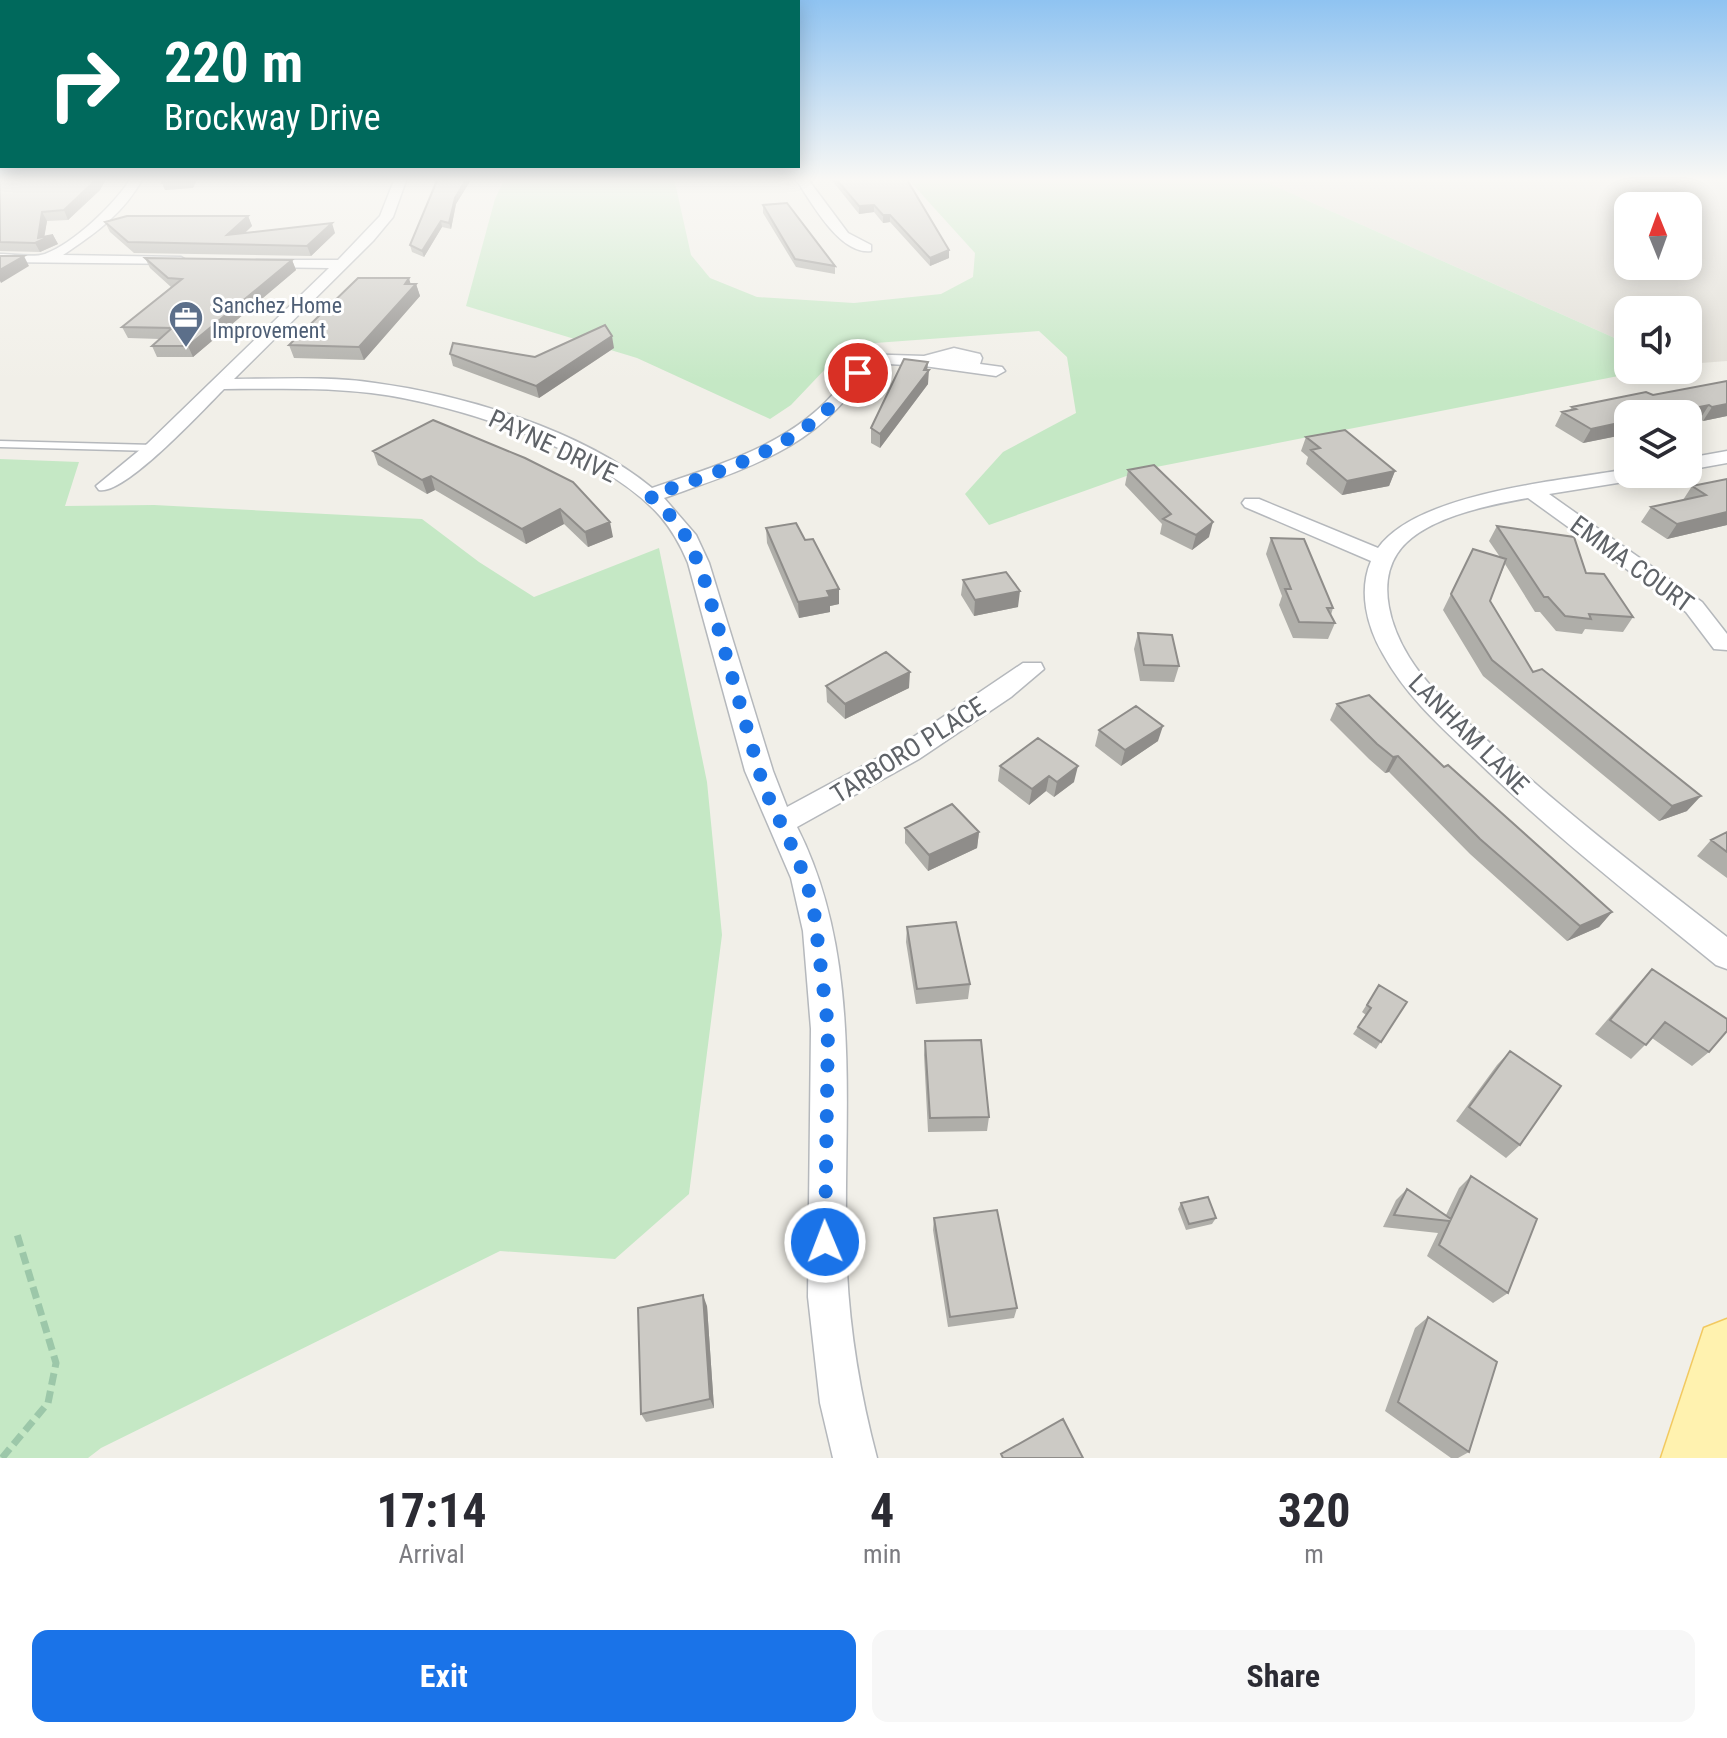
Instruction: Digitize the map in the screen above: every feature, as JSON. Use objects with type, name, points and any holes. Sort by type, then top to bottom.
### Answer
[{"type":"main road","points":[[1695,1458],[1727,1351]]},
{"type":"street","points":[[48,258],[65,246]]},
{"type":"street","points":[[106,486],[154,448],[358,246]]},
{"type":"street","points":[[862,246],[866,248]]},
{"type":"street","points":[[0,258],[202,262]]},
{"type":"street","points":[[248,263],[341,264]]},
{"type":"street","points":[[650,496],[745,461],[801,433],[850,386],[865,358],[924,361],[954,353],[974,358],[972,363],[961,366],[996,371]]},
{"type":"street","name":"PAYNE DRIVE","points":[[220,384],[355,386],[453,404],[495,417],[572,450],[650,496],[665,509],[688,539],[703,575],[764,788],[798,859],[813,903],[828,1027],[824,1217],[826,1292],[835,1372],[855,1458]]},
{"type":"street","points":[[1702,461],[1727,457]]},
{"type":"street","points":[[1252,503],[1382,558],[1401,535],[1429,518],[1459,508],[1614,478]]},
{"type":"street","name":"EMMA COURT","points":[[1534,493],[1694,607],[1722,644]]},
{"type":"street","name":"LANHAM LANE","points":[[1382,558],[1374,585],[1377,605],[1391,648],[1406,672],[1487,756],[1560,822],[1727,955]]},
{"type":"street","name":"TARBORO PLACE","points":[[780,823],[853,788],[908,755],[1032,669]]},
{"type":"lane","points":[[0,444],[154,448]]},
{"type":"path","points":[[2,1458],[48,1403],[56,1363],[17,1234]]},
{"type":"shaded area","points":[[1409,246],[1614,246],[1614,280],[1702,280],[1702,246],[1727,246],[1727,361],[1702,363],[1702,296],[1614,296],[1614,338]]},
{"type":"green space","points":[[482,246],[689,246],[691,255],[710,278],[757,297],[854,303],[941,294],[973,277],[975,253],[969,246],[1409,246],[1614,338],[1614,377],[1146,469],[989,525],[965,494],[1003,452],[1076,413],[1067,357],[1039,331],[848,345],[791,405],[770,419],[637,358],[466,306]]},
{"type":"green space","points":[[0,459],[79,462],[65,506],[154,505],[422,519],[479,562],[534,597],[659,548],[707,782],[722,935],[689,1194],[615,1259],[500,1251],[101,1448],[88,1458],[0,1458]]},
{"type":"building","points":[[787,246],[820,246],[835,266],[795,259]]},
{"type":"building","points":[[919,246],[947,246],[949,250],[930,258]]},
{"type":"building","points":[[0,256],[24,256],[0,270]]},
{"type":"building","points":[[145,258],[292,260],[188,346],[152,346],[172,328],[122,327],[182,279],[168,278]]},
{"type":"building","points":[[358,278],[409,278],[405,284],[416,284],[359,347],[289,345]]},
{"type":"building","points":[[605,325],[612,336],[536,386],[450,354],[453,343],[535,357]]},
{"type":"building","points":[[904,359],[928,362],[924,370],[929,370],[880,434],[871,428]]},
{"type":"building","points":[[1727,381],[1727,404],[1712,407],[1702,406],[1702,400],[1614,400],[1614,424],[1591,429],[1562,412],[1576,409],[1572,407],[1646,392],[1653,395]]},
{"type":"building","points":[[433,420],[525,458],[573,482],[610,522],[585,532],[560,509],[522,529],[431,476],[422,480],[373,451]]},
{"type":"building","points":[[1345,430],[1395,471],[1347,481],[1311,450],[1320,448],[1306,437]]},
{"type":"building","points":[[1154,465],[1213,522],[1196,535],[1163,519],[1171,514],[1128,470]]},
{"type":"building","points":[[1727,479],[1727,512],[1677,524],[1651,507],[1706,495],[1695,488],[1702,488],[1702,484]]},
{"type":"building","points":[[796,523],[805,540],[813,539],[839,589],[827,591],[830,597],[798,602],[766,528]]},
{"type":"building","points":[[1497,526],[1574,537],[1586,573],[1604,574],[1633,617],[1589,614],[1591,619],[1565,616],[1548,597],[1544,597]]},
{"type":"building","points":[[1271,538],[1304,539],[1333,608],[1327,608],[1335,623],[1299,622],[1285,589],[1291,589]]},
{"type":"building","points":[[1473,549],[1506,559],[1490,601],[1533,672],[1542,669],[1701,796],[1672,806],[1492,660],[1451,594]]},
{"type":"building","points":[[1006,572],[1020,591],[975,600],[963,580]]},
{"type":"building","points":[[1138,633],[1172,635],[1179,666],[1144,665]]},
{"type":"building","points":[[886,652],[910,672],[845,704],[826,686]]},
{"type":"building","points":[[1369,695],[1444,767],[1448,765],[1612,912],[1580,926],[1480,839],[1398,756],[1393,757],[1377,744],[1337,704]]},
{"type":"building","points":[[1136,706],[1163,726],[1125,750],[1099,730]]},
{"type":"building","points":[[1038,738],[1078,766],[1057,782],[1049,776],[1032,789],[1000,766]]},
{"type":"building","points":[[952,804],[979,832],[929,855],[905,828]]},
{"type":"building","points":[[1727,832],[1727,852],[1711,840]]},
{"type":"building","points":[[956,922],[970,984],[917,989],[907,927]]},
{"type":"building","points":[[1652,969],[1727,1019],[1727,1031],[1709,1052],[1665,1022],[1646,1045],[1610,1020]]},
{"type":"building","points":[[1379,985],[1407,1002],[1381,1042],[1358,1027],[1371,1008],[1367,1005]]},
{"type":"building","points":[[981,1040],[989,1117],[930,1118],[925,1041]]},
{"type":"building","points":[[1510,1051],[1561,1086],[1520,1145],[1469,1107]]},
{"type":"building","points":[[1471,1176],[1537,1219],[1508,1293],[1439,1245],[1450,1221],[1394,1215],[1407,1189],[1451,1219]]},
{"type":"building","points":[[1208,1197],[1216,1218],[1189,1224],[1181,1203]]},
{"type":"building","points":[[997,1210],[1017,1308],[950,1317],[934,1218]]},
{"type":"building","points":[[703,1295],[710,1399],[641,1414],[638,1308]]},
{"type":"building","points":[[1428,1317],[1497,1362],[1469,1452],[1398,1402]]},
{"type":"building","points":[[1063,1419],[1083,1458],[1003,1458],[1001,1454]]},
{"type":"place","name":"Sanchez Home Improvement","points":[[186,349]]},
{"type":"route","points":[[825,1242],[828,1027],[813,903],[798,859],[764,788],[703,575],[678,524],[650,496],[745,461],[801,433],[839,399],[858,373]]}]
